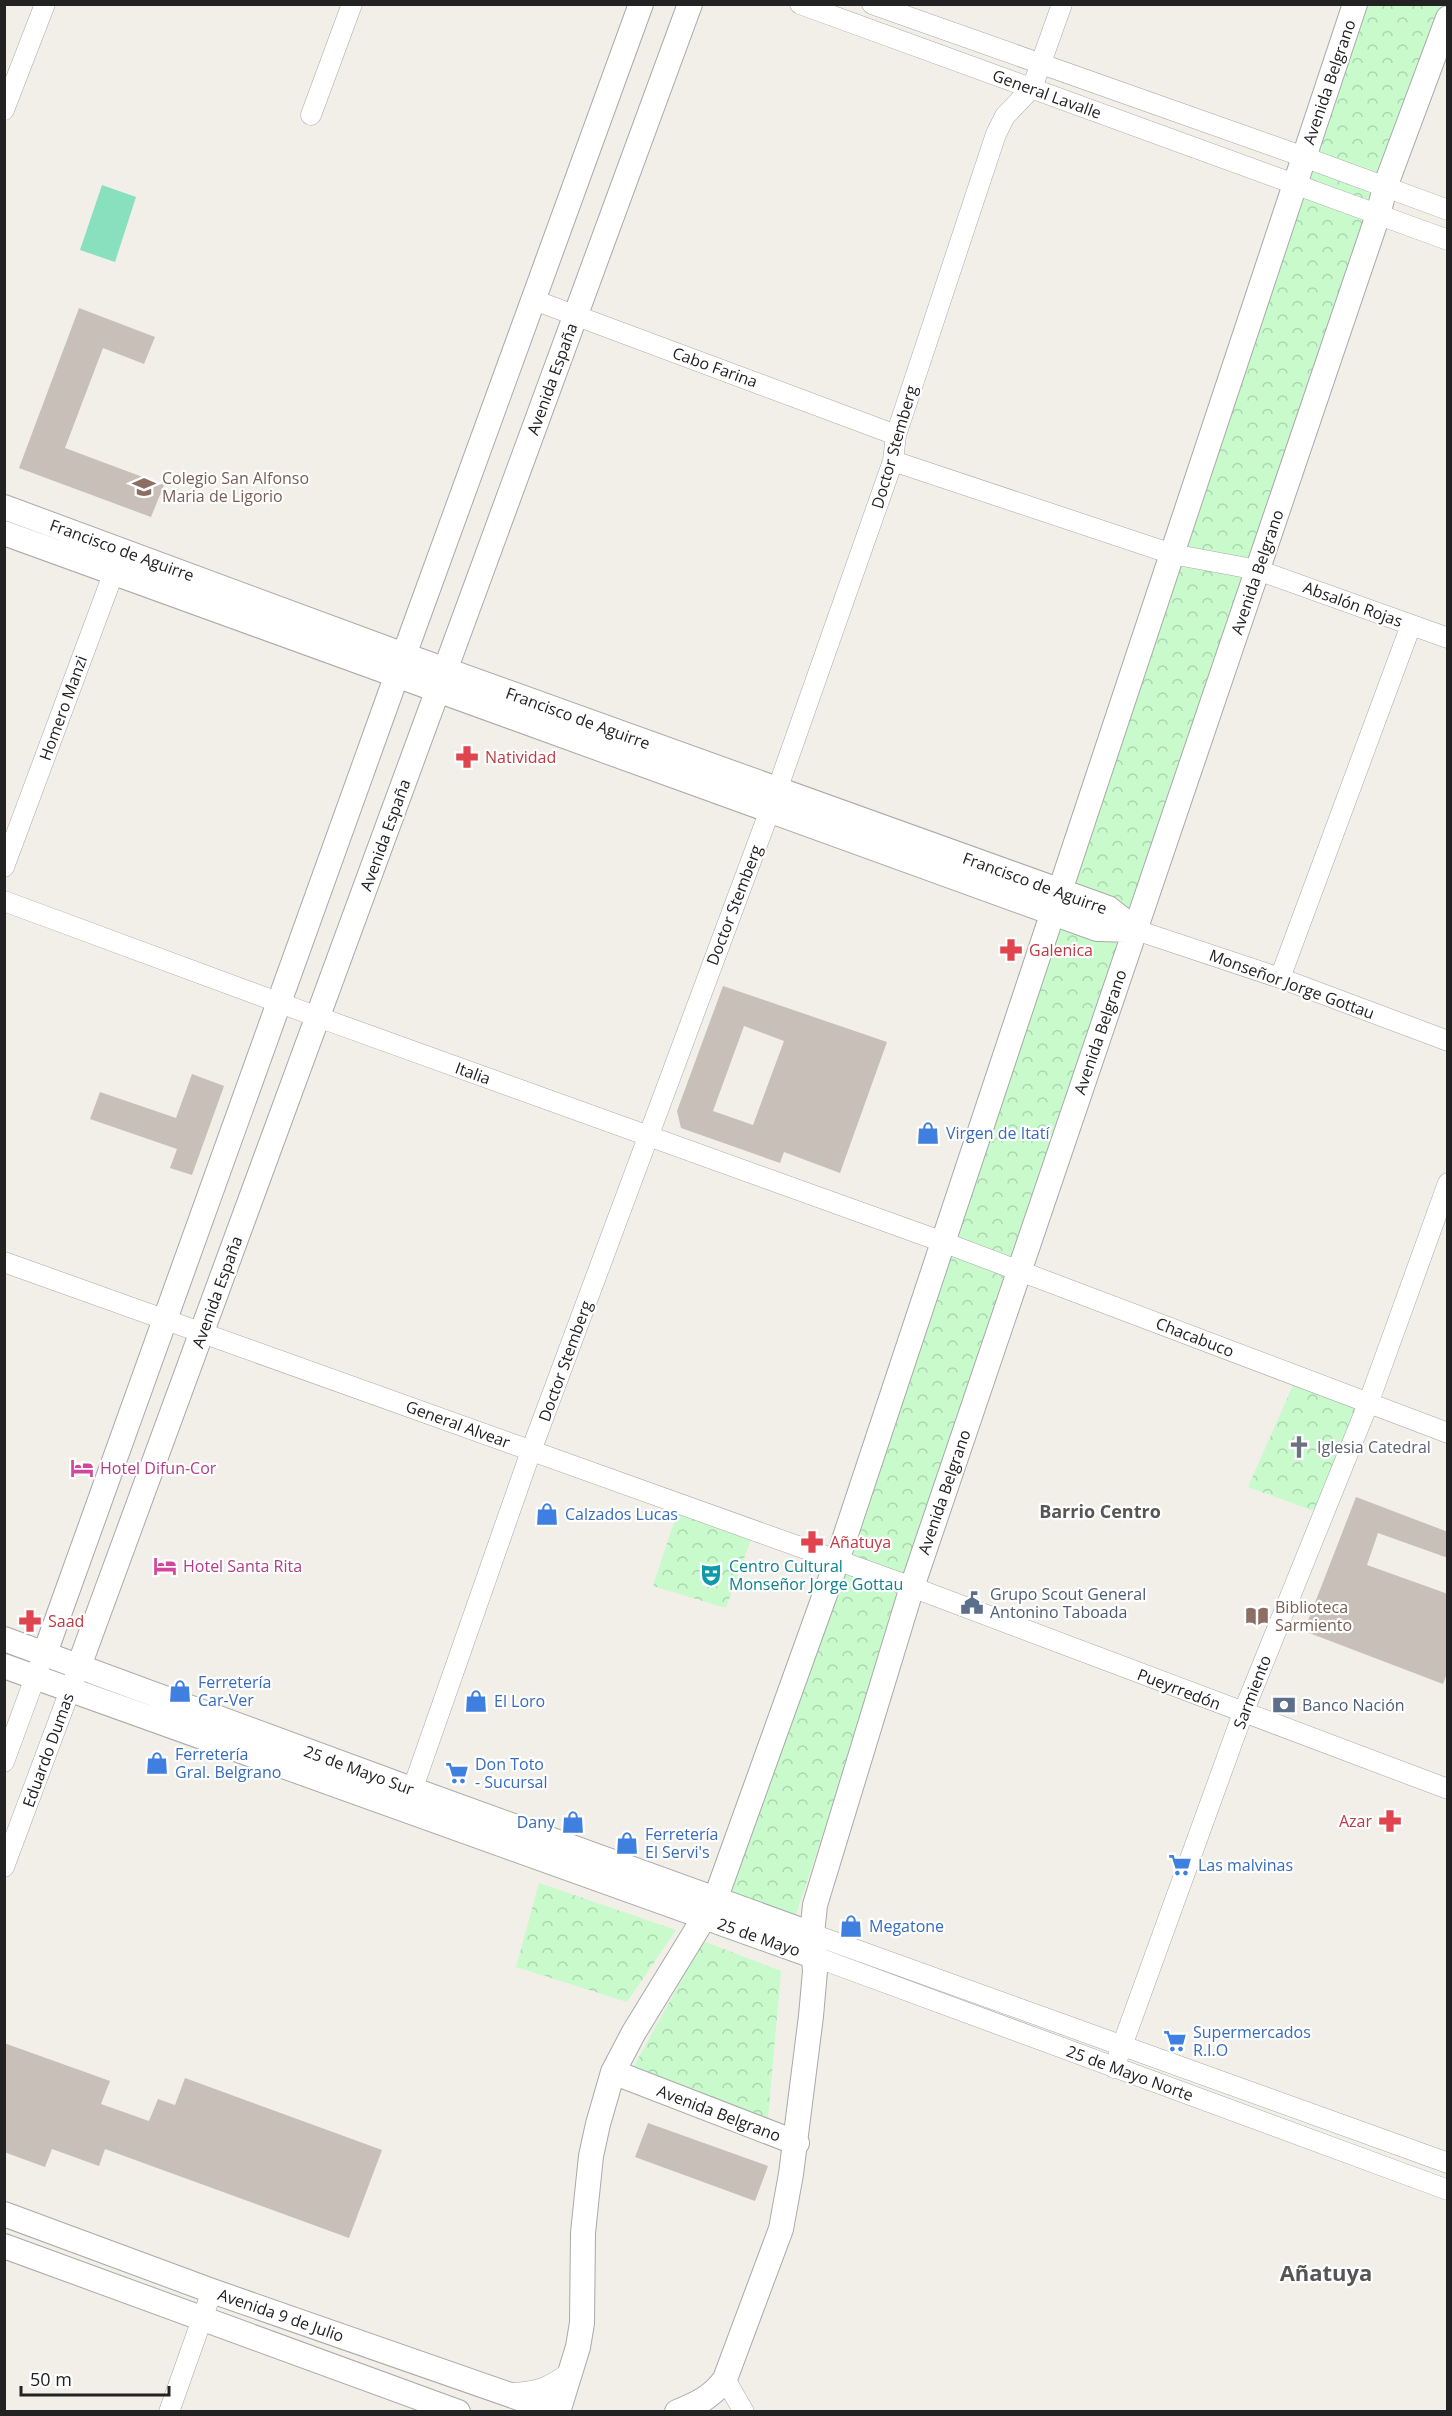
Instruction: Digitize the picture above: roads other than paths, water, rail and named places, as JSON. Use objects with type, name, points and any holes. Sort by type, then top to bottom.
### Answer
[{"type":"street","points":[[4,110],[45,4]]},
{"type":"street","points":[[311,115],[352,4]]},
{"type":"street","points":[[4,1762],[641,4]]},
{"type":"street","name":"Avenida España","points":[[79,1666],[690,4]]},
{"type":"street","name":"General Lavalle","points":[[800,4],[1448,240]]},
{"type":"street","name":"General Lavalle","points":[[872,4],[1448,210]]},
{"type":"street","name":"Doctor Stemberg","points":[[409,1800],[531,1451],[774,800],[893,461],[896,435],[996,134],[1005,116],[1032,88],[1062,4]]},
{"type":"street","name":"Avenida Belgrano","points":[[1355,4],[837,1561],[709,1909],[634,2032],[613,2072],[797,2143],[815,1971],[813,1945],[815,1905],[912,1587],[1378,215],[1385,187],[1448,18]]},
{"type":"street","name":"Cabo Farina","points":[[534,300],[896,435]]},
{"type":"street","points":[[893,461],[1172,554]]},
{"type":"street","name":"Francisco de Aguirre","points":[[4,507],[122,550],[400,665]]},
{"type":"street","name":"Francisco de Aguirre","points":[[4,533],[114,572],[400,665],[1056,902],[1108,908],[1136,930]]},
{"type":"street","name":"Homero Manzi","points":[[4,867],[122,550]]},
{"type":"street","name":"Absalón Rojas","points":[[1172,554],[1258,570],[1448,638]]},
{"type":"street","points":[[1280,978],[1411,625]]},
{"type":"street","name":"Italia","points":[[4,901],[648,1137],[943,1242]]},
{"type":"street","name":"Monseñor Jorge Gottau","points":[[1136,930],[1280,978],[1448,1041]]},
{"type":"street","name":"Sarmiento","points":[[1114,2068],[1243,1713],[1368,1404],[1448,1184]]},
{"type":"street","name":"Chacabuco","points":[[943,1242],[1448,1433]]},
{"type":"street","name":"General Alvear","points":[[4,1262],[912,1587]]},
{"type":"street","name":"Pueyrredón","points":[[912,1587],[1448,1789]]},
{"type":"street","name":"25 de Mayo Sur","points":[[4,1638],[79,1666],[409,1800]]},
{"type":"street","name":"25 de Mayo Sur","points":[[4,1666],[409,1800],[709,1909]]},
{"type":"street","name":"Eduardo Dumas","points":[[6,1857],[79,1666]]},
{"type":"street","name":"25 de Mayo","points":[[709,1909],[813,1945]]},
{"type":"street","name":"25 de Mayo Norte","points":[[813,1945],[1122,2048],[1447,2162]]},
{"type":"street","name":"25 de Mayo Norte","points":[[813,1945],[1114,2068],[1443,2189]]},
{"type":"street","points":[[558,2411],[578,2347],[582,2323],[583,2232],[591,2156],[613,2072]]},
{"type":"street","points":[[677,2412],[700,2403],[717,2390],[725,2379],[781,2229],[797,2143]]},
{"type":"street","points":[[1443,2189],[1447,2162]]},
{"type":"street","name":"Avenida 9 de Julio","points":[[4,2214],[212,2291],[512,2393],[558,2411]]},
{"type":"street","name":"Avenida 9 de Julio","points":[[4,2246],[458,2412]]},
{"type":"street","points":[[169,2412],[212,2291]]},
{"type":"street","points":[[512,2393],[536,2392],[551,2386],[569,2373]]},
{"type":"street","points":[[725,2379],[744,2412]]},
{"type":"place","name":"Colegio San Alfonso Maria de Ligorio","points":[[144,487]]},
{"type":"place","name":"Natividad","points":[[467,757]]},
{"type":"place","name":"Galenica","points":[[1011,950]]},
{"type":"place","name":"Virgen de Itatí","points":[[928,1133]]},
{"type":"place","name":"Iglesia Catedral","points":[[1299,1447]]},
{"type":"place","name":"Hotel Difun-Cor","points":[[82,1468]]},
{"type":"place","name":"Calzados Lucas","points":[[547,1514]]},
{"type":"place","name":"Añatuya","points":[[812,1542]]},
{"type":"place","name":"Hotel Santa Rita","points":[[165,1566]]},
{"type":"place","name":"Centro Cultural Monseñor Jorge Gottau","points":[[711,1575]]},
{"type":"place","name":"Grupo Scout General Antonino Taboada","points":[[972,1603]]},
{"type":"place","name":"Biblioteca Sarmiento","points":[[1257,1616]]},
{"type":"place","name":"Saad","points":[[30,1621]]},
{"type":"place","name":"Ferretería Car-Ver","points":[[180,1691]]},
{"type":"place","name":"El Loro","points":[[476,1701]]},
{"type":"place","name":"Banco Nación","points":[[1284,1705]]},
{"type":"place","name":"Ferretería Gral. Belgrano","points":[[157,1763]]},
{"type":"place","name":"Don Toto - Sucursal","points":[[457,1773]]},
{"type":"place","name":"Azar","points":[[1390,1821]]},
{"type":"place","name":"Dany","points":[[573,1822]]},
{"type":"place","name":"Ferretería El Servi's","points":[[627,1843]]},
{"type":"place","name":"Las malvinas","points":[[1180,1865]]},
{"type":"place","name":"Megatone","points":[[851,1926]]},
{"type":"place","name":"Supermercados R.I.O","points":[[1175,2041]]},
{"type":"district","name":"Barrio Centro","points":[[1100,1511]]},
{"type":"district","name":"Añatuya","points":[[1326,2272]]}]
